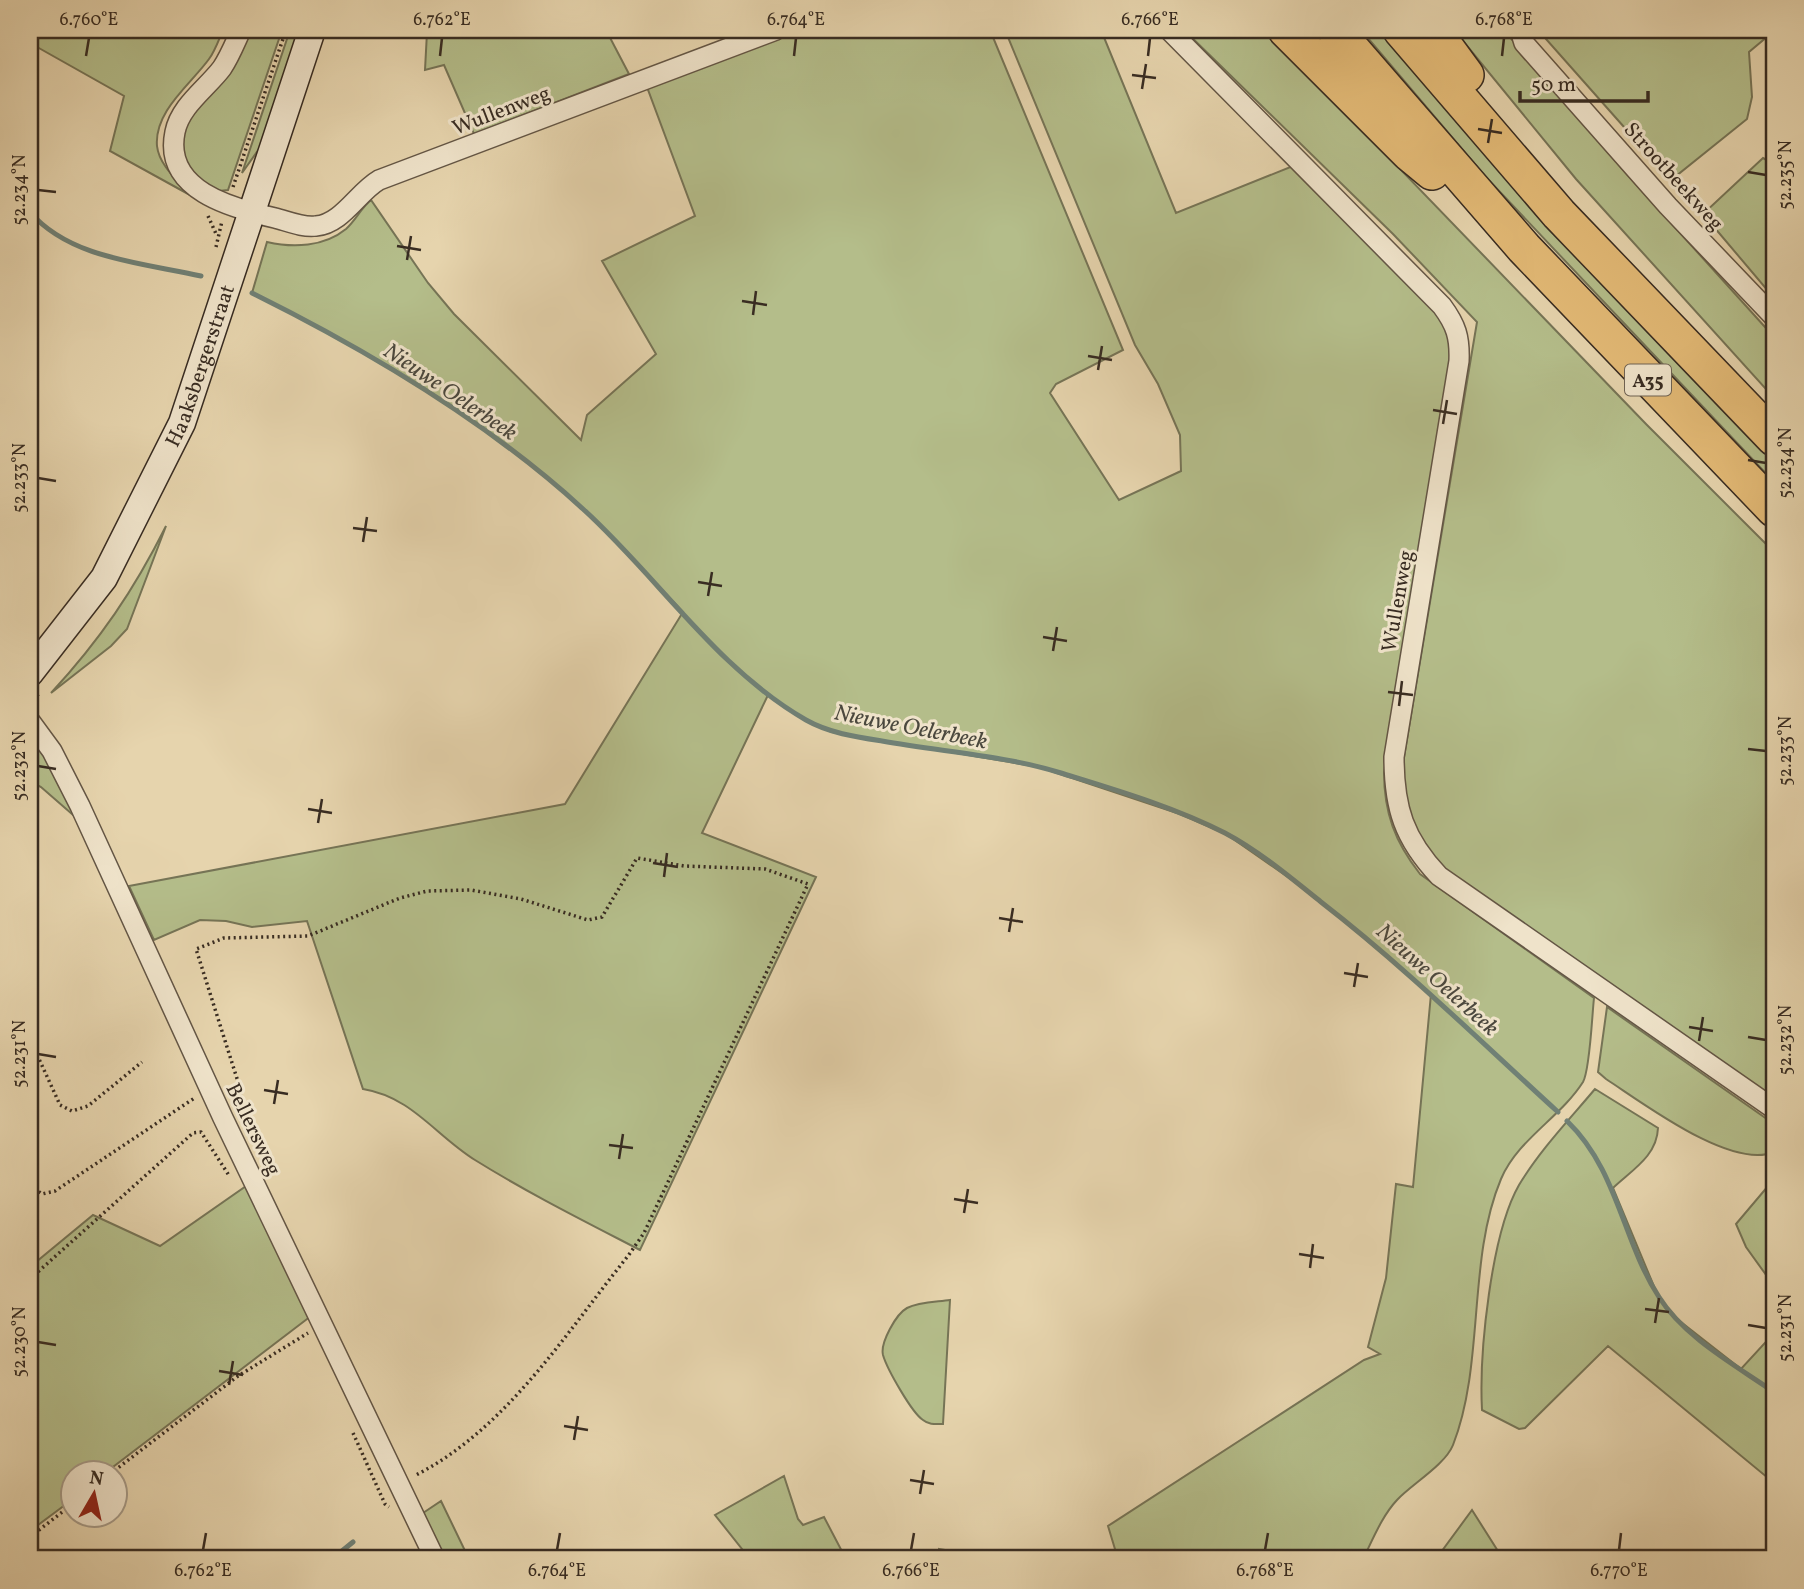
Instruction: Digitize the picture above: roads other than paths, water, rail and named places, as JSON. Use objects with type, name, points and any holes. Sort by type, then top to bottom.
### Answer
[{"type":"highway","name":"A35","points":[[1286,30],[1409,153],[1524,248]]},
{"type":"highway","name":"A35","points":[[1335,30],[1524,248],[1774,509]]},
{"type":"highway","name":"A35","points":[[1401,30],[1559,214],[1774,438]]},
{"type":"highway","name":"A35","points":[[1433,30],[1559,214]]},
{"type":"main road","name":"Haaksbergerstraat","points":[[30,673],[104,578],[182,423],[240,208],[312,30]]},
{"type":"street","name":"Wullenweg","points":[[240,30],[222,68],[186,109],[176,127],[173,145],[177,164],[198,191],[240,208],[307,226],[335,220],[366,188],[379,180],[776,30]]},
{"type":"street","name":"Wullenweg","points":[[1169,30],[1442,306],[1460,338],[1394,757],[1397,804],[1407,835],[1439,876],[1774,1109]]},
{"type":"street","name":"Strootbeekweg","points":[[1520,30],[1524,43],[1641,175],[1774,317]]},
{"type":"street","name":"Bellersweg","points":[[30,721],[52,751],[80,806],[316,1329],[403,1491],[435,1559]]},
{"type":"waterway","name":"Nieuwe Oelerbeek","points":[[30,212],[46,228],[87,249],[109,257],[201,276]]},
{"type":"waterway","name":"Nieuwe Oelerbeek","points":[[252,293],[383,364],[467,417],[507,446],[610,535],[689,621],[744,675],[806,720],[853,736],[1039,767],[1144,800],[1225,833],[1274,865],[1352,927],[1412,978],[1558,1112]]},
{"type":"waterway","name":"Nieuwe Oelerbeek","points":[[1567,1121],[1598,1161],[1636,1252],[1659,1297],[1696,1338],[1774,1392]]},
{"type":"waterway","points":[[332,1559],[353,1542]]}]
